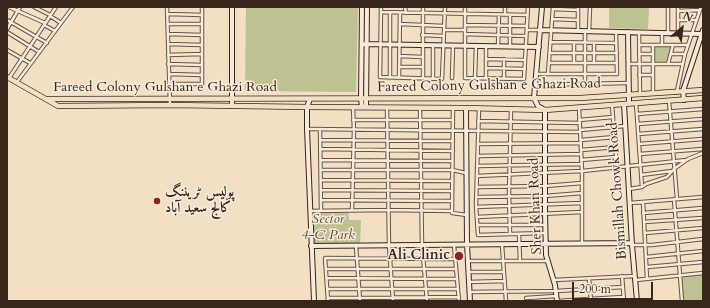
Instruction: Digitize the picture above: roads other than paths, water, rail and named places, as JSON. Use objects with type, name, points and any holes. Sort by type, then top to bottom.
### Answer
[{"type":"main road","points":[[8,77],[17,83]]},
{"type":"main road","name":"Fareed Colony Gulshan e Ghazi Road","points":[[17,83],[46,99],[170,102],[232,106],[545,110],[703,98]]},
{"type":"main road","name":"Fareed Colony Gulshan e Ghazi Road","points":[[170,102],[310,99],[580,98],[703,90]]},
{"type":"street","points":[[9,7],[44,24],[56,32]]},
{"type":"street","points":[[7,29],[20,7]]},
{"type":"street","points":[[34,7],[61,23]]},
{"type":"street","points":[[8,77],[56,7]]},
{"type":"street","points":[[17,83],[30,63],[56,32],[73,7]]},
{"type":"street","points":[[167,7],[170,102]]},
{"type":"street","points":[[169,84],[202,84],[202,7]]},
{"type":"street","points":[[232,7],[232,106]]},
{"type":"street","points":[[362,7],[364,44]]},
{"type":"street","points":[[364,107],[364,44],[366,7]]},
{"type":"street","points":[[381,7],[380,77],[442,79],[445,7]]},
{"type":"street","points":[[406,7],[406,13]]},
{"type":"street","points":[[423,7],[423,78]]},
{"type":"street","points":[[465,7],[465,78],[524,79],[528,7]]},
{"type":"street","points":[[505,7],[505,15]]},
{"type":"street","points":[[542,7],[534,98],[538,106],[545,110]]},
{"type":"street","points":[[585,84],[585,43],[590,7]]},
{"type":"street","points":[[668,7],[668,33]]},
{"type":"street","points":[[548,74],[553,8],[578,8],[578,31]]},
{"type":"street","points":[[677,91],[682,64],[700,9],[678,9],[678,33]]},
{"type":"street","points":[[381,12],[465,15],[527,15]]},
{"type":"street","points":[[390,13],[390,78]]},
{"type":"street","points":[[399,78],[400,13]]},
{"type":"street","points":[[167,14],[202,15]]},
{"type":"street","points":[[498,46],[499,15]]},
{"type":"street","points":[[510,15],[510,47]]},
{"type":"street","points":[[553,19],[578,20]]},
{"type":"street","points":[[7,20],[47,43]]},
{"type":"street","points":[[678,20],[696,20]]},
{"type":"street","points":[[168,24],[202,24]]},
{"type":"street","points":[[400,24],[444,26]]},
{"type":"street","points":[[465,25],[510,26],[540,30],[692,34],[702,32],[683,91],[684,100]]},
{"type":"street","points":[[444,30],[465,30]]},
{"type":"street","points":[[7,32],[39,52]]},
{"type":"street","points":[[536,74],[617,74],[616,32]]},
{"type":"street","name":"Bismillah Chowk Road","points":[[628,32],[629,94],[626,126],[632,244],[637,301]]},
{"type":"street","points":[[638,32],[640,94]]},
{"type":"street","points":[[662,33],[662,45]]},
{"type":"street","points":[[168,34],[202,35]]},
{"type":"street","points":[[465,34],[526,36]]},
{"type":"street","points":[[422,35],[444,36]]},
{"type":"street","points":[[551,42],[616,43]]},
{"type":"street","points":[[574,43],[574,63]]},
{"type":"street","points":[[594,43],[594,63]]},
{"type":"street","points":[[168,44],[202,45]]},
{"type":"street","points":[[364,44],[539,47]]},
{"type":"street","points":[[433,45],[433,78]]},
{"type":"street","points":[[639,45],[688,45]]},
{"type":"street","points":[[653,45],[653,93]]},
{"type":"street","points":[[668,64],[674,45]]},
{"type":"street","points":[[452,78],[453,46]]},
{"type":"street","points":[[475,78],[476,46]]},
{"type":"street","points":[[486,46],[486,78]]},
{"type":"street","points":[[7,50],[30,63]]},
{"type":"street","points":[[550,53],[616,53]]},
{"type":"street","points":[[168,56],[202,54]]},
{"type":"street","points":[[639,54],[653,54]]},
{"type":"street","points":[[671,54],[685,54]]},
{"type":"street","points":[[400,56],[422,57]]},
{"type":"street","points":[[486,59],[525,60]]},
{"type":"street","points":[[504,59],[504,78]]},
{"type":"street","points":[[549,63],[616,63]]},
{"type":"street","points":[[168,64],[202,65]]},
{"type":"street","points":[[628,64],[682,64]]},
{"type":"street","points":[[399,67],[423,68]]},
{"type":"street","points":[[486,68],[525,69]]},
{"type":"street","points":[[169,74],[202,75]]},
{"type":"street","points":[[639,75],[653,75]]},
{"type":"street","points":[[536,85],[628,83]]},
{"type":"street","points":[[310,99],[307,107],[307,129],[314,301]]},
{"type":"street","points":[[669,101],[682,301]]},
{"type":"street","points":[[636,103],[642,187]]},
{"type":"street","points":[[612,105],[617,167]]},
{"type":"street","points":[[352,210],[354,130],[353,107]]},
{"type":"street","points":[[387,107],[389,245],[393,299]]},
{"type":"street","points":[[420,108],[422,245],[427,299]]},
{"type":"street","points":[[452,211],[453,108]]},
{"type":"street","points":[[466,108],[466,215],[470,301]]},
{"type":"street","points":[[479,108],[476,197],[478,235],[546,233]]},
{"type":"street","points":[[579,108],[582,171],[582,244]]},
{"type":"street","points":[[510,234],[509,174],[511,109]]},
{"type":"street","points":[[637,114],[703,109]]},
{"type":"street","name":"Sher Khan Road","points":[[545,110],[546,255],[554,280],[557,299]]},
{"type":"street","points":[[478,121],[545,123],[580,122],[613,117]]},
{"type":"street","points":[[638,124],[703,119]]},
{"type":"street","points":[[353,120],[453,120]]},
{"type":"street","points":[[307,129],[545,132],[580,131],[626,126]]},
{"type":"street","points":[[320,129],[321,211]]},
{"type":"street","points":[[638,134],[703,129]]},
{"type":"street","points":[[478,144],[545,143],[615,137]]},
{"type":"street","points":[[639,144],[703,139]]},
{"type":"street","points":[[320,140],[453,141]]},
{"type":"street","points":[[581,150],[616,147]]},
{"type":"street","points":[[320,149],[452,152]]},
{"type":"street","points":[[640,154],[703,149]]},
{"type":"street","points":[[629,189],[642,187],[646,184],[667,177],[673,170],[687,160],[703,153]]},
{"type":"street","points":[[478,156],[581,154]]},
{"type":"street","points":[[477,166],[581,162],[616,157]]},
{"type":"street","points":[[320,160],[452,161]]},
{"type":"street","points":[[477,176],[582,171],[687,160]]},
{"type":"street","points":[[321,170],[452,170],[466,173]]},
{"type":"street","points":[[641,175],[673,170]]},
{"type":"street","points":[[321,180],[452,181]]},
{"type":"street","points":[[477,187],[545,186],[582,182]]},
{"type":"street","points":[[321,190],[452,191]]},
{"type":"street","points":[[476,197],[545,196],[582,193]]},
{"type":"street","points":[[630,203],[703,197]]},
{"type":"street","points":[[321,200],[452,201]]},
{"type":"street","points":[[643,202],[647,279]]},
{"type":"street","points":[[476,207],[582,203]]},
{"type":"street","points":[[643,213],[703,208]]},
{"type":"street","points":[[310,211],[421,210],[452,211],[452,213],[466,215]]},
{"type":"street","points":[[477,217],[545,215],[582,212]]},
{"type":"street","points":[[644,222],[703,218]]},
{"type":"street","points":[[478,226],[545,224]]},
{"type":"street","points":[[644,234],[703,228]]},
{"type":"street","points":[[519,234],[520,261]]},
{"type":"street","points":[[311,246],[467,244],[645,245],[703,239]]},
{"type":"street","points":[[502,244],[506,301]]},
{"type":"street","points":[[356,245],[360,299]]},
{"type":"street","points":[[454,245],[459,299],[328,299],[325,258],[455,259]]},
{"type":"street","points":[[646,257],[703,251]]},
{"type":"street","points":[[468,261],[548,261]]},
{"type":"street","points":[[647,267],[703,262]]},
{"type":"street","points":[[326,269],[456,269]]},
{"type":"street","points":[[468,272],[504,272]]},
{"type":"street","points":[[554,280],[622,276],[647,279],[703,273]]},
{"type":"street","points":[[622,276],[624,301]]},
{"type":"street","points":[[327,278],[457,279]]},
{"type":"street","points":[[590,278],[591,300]]},
{"type":"street","points":[[469,282],[505,281]]},
{"type":"street","points":[[470,292],[623,287]]},
{"type":"street","points":[[328,289],[458,289]]},
{"type":"street","points":[[526,298],[591,300],[623,297]]},
{"type":"place","name":"پولیس ٹریننگ کالج سعید آباد","points":[[157,201]]},
{"type":"place","name":"Ali Clinic","points":[[459,256]]},
{"type":"park label","name":"Sector 4-C Park","points":[[328,228]]}]
